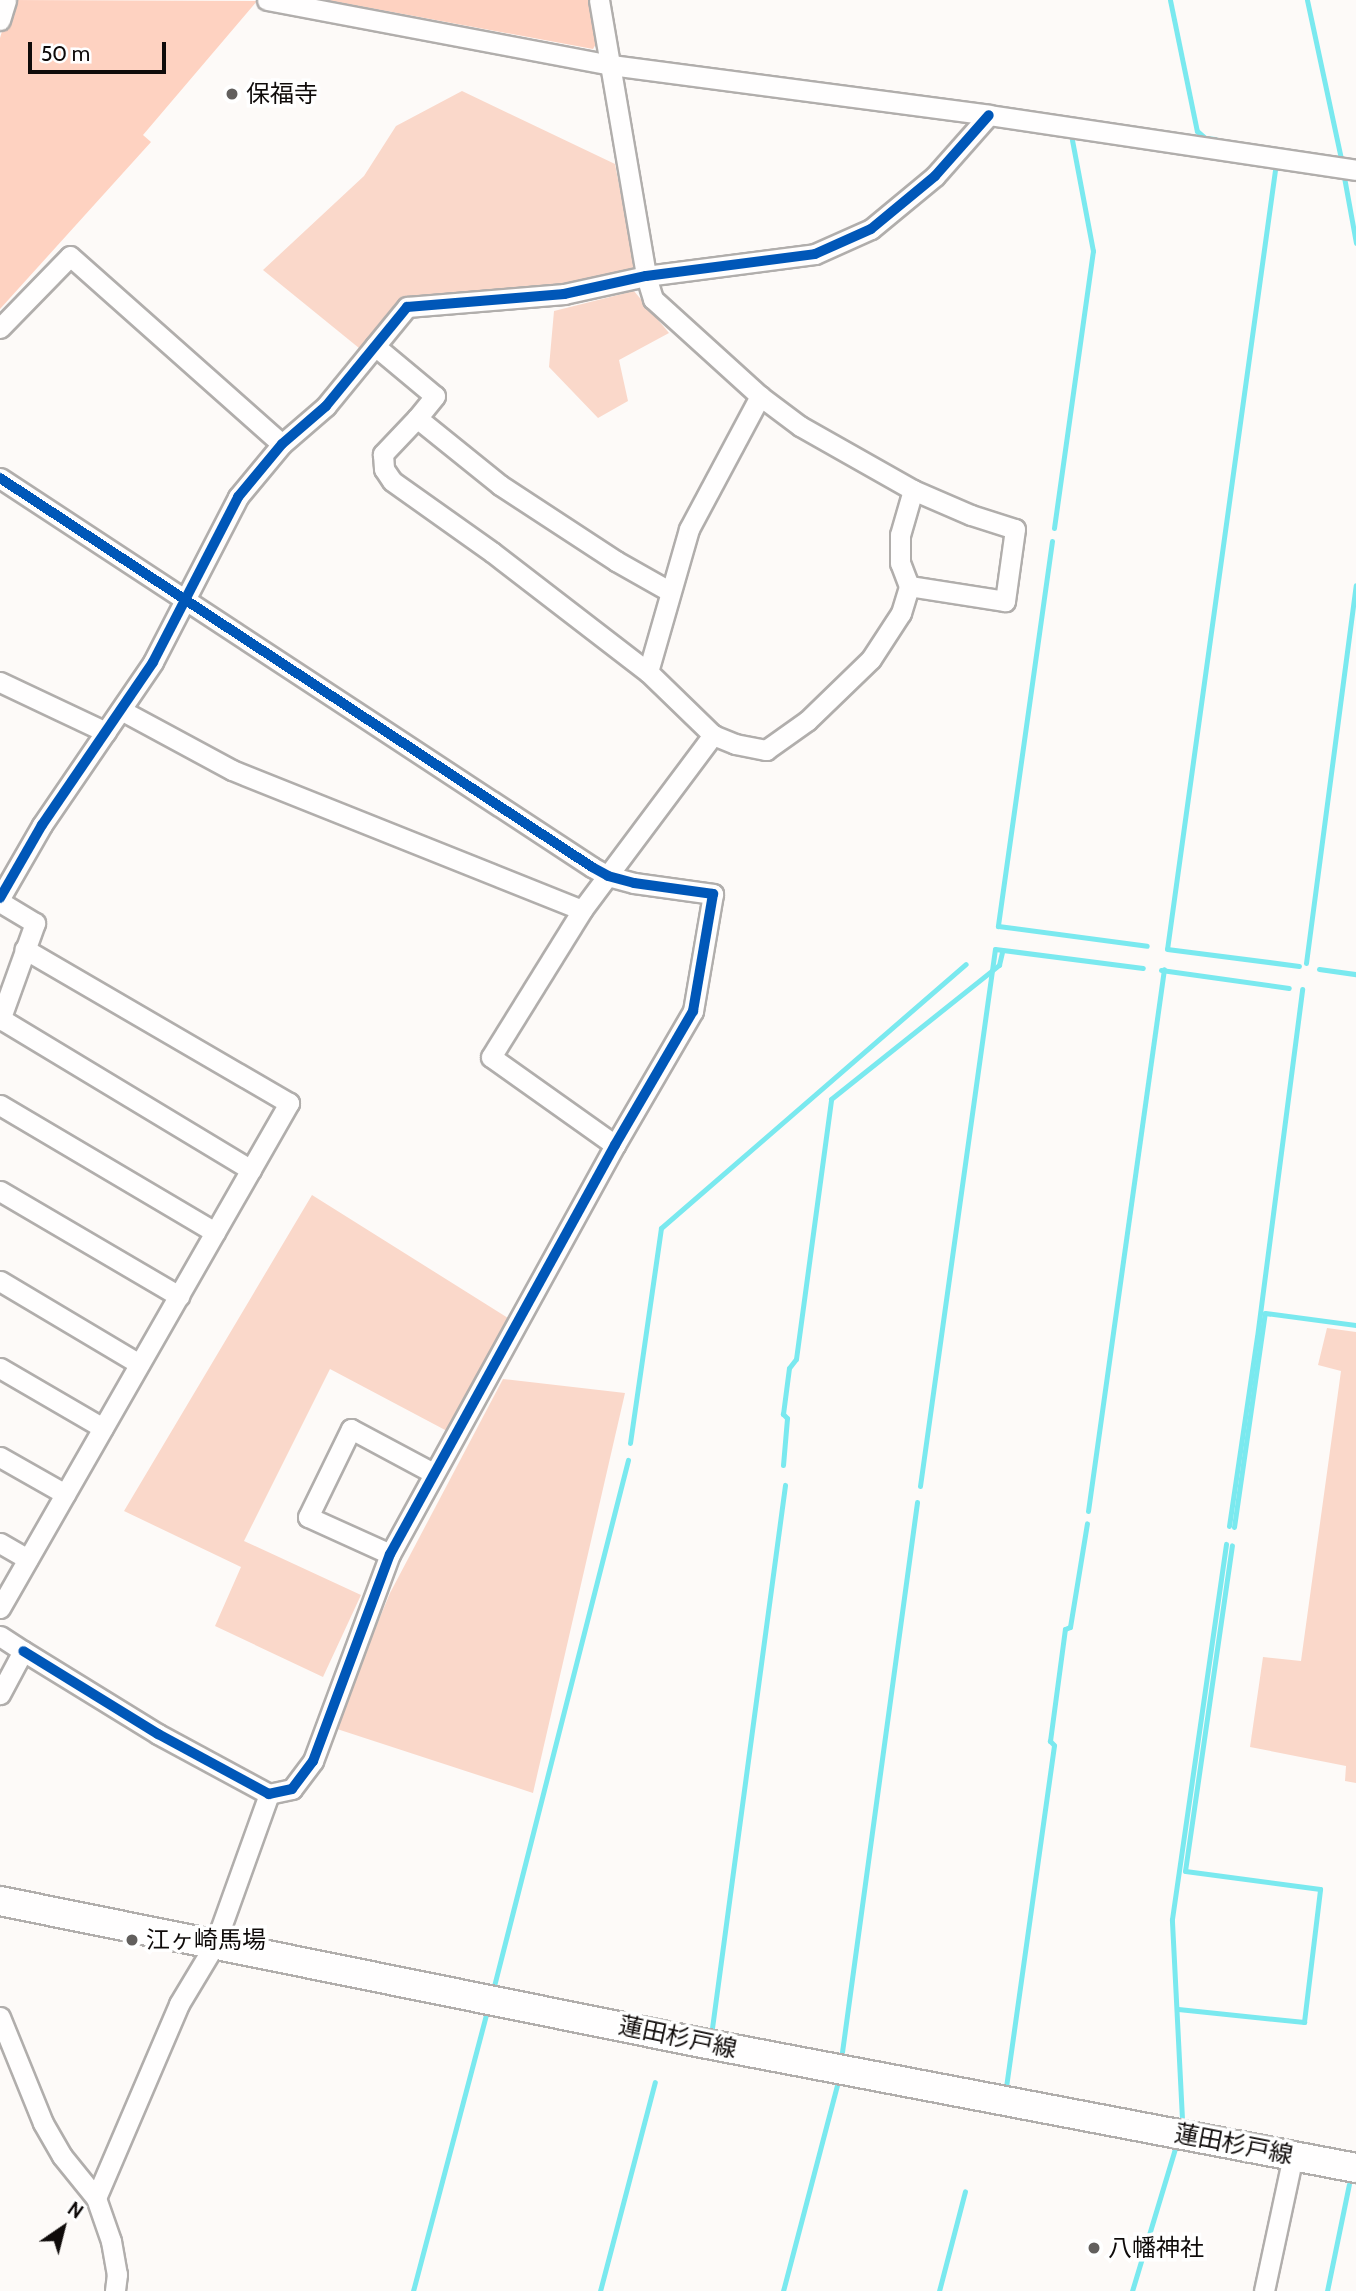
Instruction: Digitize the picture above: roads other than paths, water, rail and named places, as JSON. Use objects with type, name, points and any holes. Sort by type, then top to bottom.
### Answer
[{"type":"main road","name":"蓮田杉戸線","points":[[0,1901],[702,2043],[1356,2168]]},
{"type":"street","points":[[0,20],[6,0]]},
{"type":"street","points":[[267,0],[311,4],[611,65],[989,116],[1356,170]]},
{"type":"street","points":[[599,0],[646,276],[653,299],[760,396],[800,426],[913,490],[971,515],[1015,529],[1005,601],[909,586]]},
{"type":"street","points":[[251,1170],[0,1019],[35,923],[0,900],[42,825],[153,662],[183,599],[238,497],[282,444],[326,406],[407,307],[564,294],[646,276],[816,254],[871,229],[935,176],[989,116]]},
{"type":"street","points":[[0,328],[70,256],[282,444]]},
{"type":"street","points":[[374,346],[435,396],[383,454],[384,468],[392,481],[492,552],[648,672],[713,736],[735,744],[766,750],[787,738],[830,701],[871,659],[901,612],[909,586],[900,563],[900,535],[913,490]]},
{"type":"street","points":[[648,672],[669,591],[689,529],[760,396]]},
{"type":"street","points":[[417,418],[500,485],[617,561],[669,591]]},
{"type":"street","points":[[0,478],[608,876],[713,894],[693,1011],[615,1145],[390,1554],[313,1761],[292,1789],[269,1794],[158,1734],[0,1636]]},
{"type":"street","points":[[0,682],[106,732]]},
{"type":"street","points":[[121,710],[232,771],[582,910]]},
{"type":"street","points":[[615,1145],[491,1057],[582,910],[713,736]]},
{"type":"street","points":[[0,1608],[289,1103],[24,949]]},
{"type":"street","points":[[0,1105],[215,1233]]},
{"type":"street","points":[[0,1191],[179,1296]]},
{"type":"street","points":[[0,1281],[139,1364]]},
{"type":"street","points":[[0,1368],[103,1428]]},
{"type":"street","points":[[390,1554],[308,1517],[351,1429],[433,1473]]},
{"type":"street","points":[[0,1457],[65,1493]]},
{"type":"street","points":[[0,1543],[28,1559]]},
{"type":"street","points":[[0,1695],[23,1651]]},
{"type":"street","points":[[96,2198],[178,2004],[215,1944],[269,1794]]},
{"type":"street","points":[[0,2017],[43,2123],[62,2155],[96,2198],[111,2241],[117,2274],[115,2291]]},
{"type":"street","points":[[1264,2291],[1293,2156]]},
{"type":"waterway","points":[[1170,0],[1197,131],[1205,138],[1215,139]]},
{"type":"waterway","points":[[1307,0],[1341,158],[1345,163]]},
{"type":"waterway","points":[[1054,528],[1093,251],[1072,140]]},
{"type":"waterway","points":[[1275,170],[1167,949],[1299,966]]},
{"type":"waterway","points":[[1344,177],[1356,243]]},
{"type":"waterway","points":[[1052,541],[998,926],[1147,946]]},
{"type":"waterway","points":[[1306,963],[1356,585]]},
{"type":"waterway","points":[[920,1486],[995,949],[1143,968]]},
{"type":"waterway","points":[[783,1465],[787,1418],[783,1414],[789,1368],[796,1359],[831,1099],[999,965],[1002,952]]},
{"type":"waterway","points":[[630,1443],[661,1228],[966,964]]},
{"type":"waterway","points":[[1088,1511],[1164,969]]},
{"type":"waterway","points":[[1319,969],[1356,974]]},
{"type":"waterway","points":[[1161,970],[1289,988]]},
{"type":"waterway","points":[[1229,1526],[1257,1337],[1302,989]]},
{"type":"waterway","points":[[1234,1527],[1265,1313],[1356,1325]]},
{"type":"waterway","points":[[494,1986],[628,1460]]},
{"type":"waterway","points":[[712,2028],[785,1485]]},
{"type":"waterway","points":[[842,2052],[917,1502]]},
{"type":"waterway","points":[[1006,2087],[1054,1745],[1050,1741],[1065,1629],[1070,1627],[1087,1523]]},
{"type":"waterway","points":[[1182,2119],[1172,1919],[1226,1544]]},
{"type":"waterway","points":[[1178,2009],[1304,2022],[1320,1889],[1185,1871],[1232,1545]]},
{"type":"waterway","points":[[413,2291],[486,2015]]},
{"type":"waterway","points":[[600,2291],[655,2082]]},
{"type":"waterway","points":[[783,2291],[837,2085]]},
{"type":"waterway","points":[[1132,2291],[1175,2149]]},
{"type":"waterway","points":[[1327,2291],[1349,2184]]},
{"type":"waterway","points":[[939,2291],[965,2191]]},
{"type":"place","name":"保福寺","points":[[232,94]]},
{"type":"place","name":"江ヶ崎馬場","points":[[132,1940]]},
{"type":"place","name":"八幡神社","points":[[1094,2248]]}]
